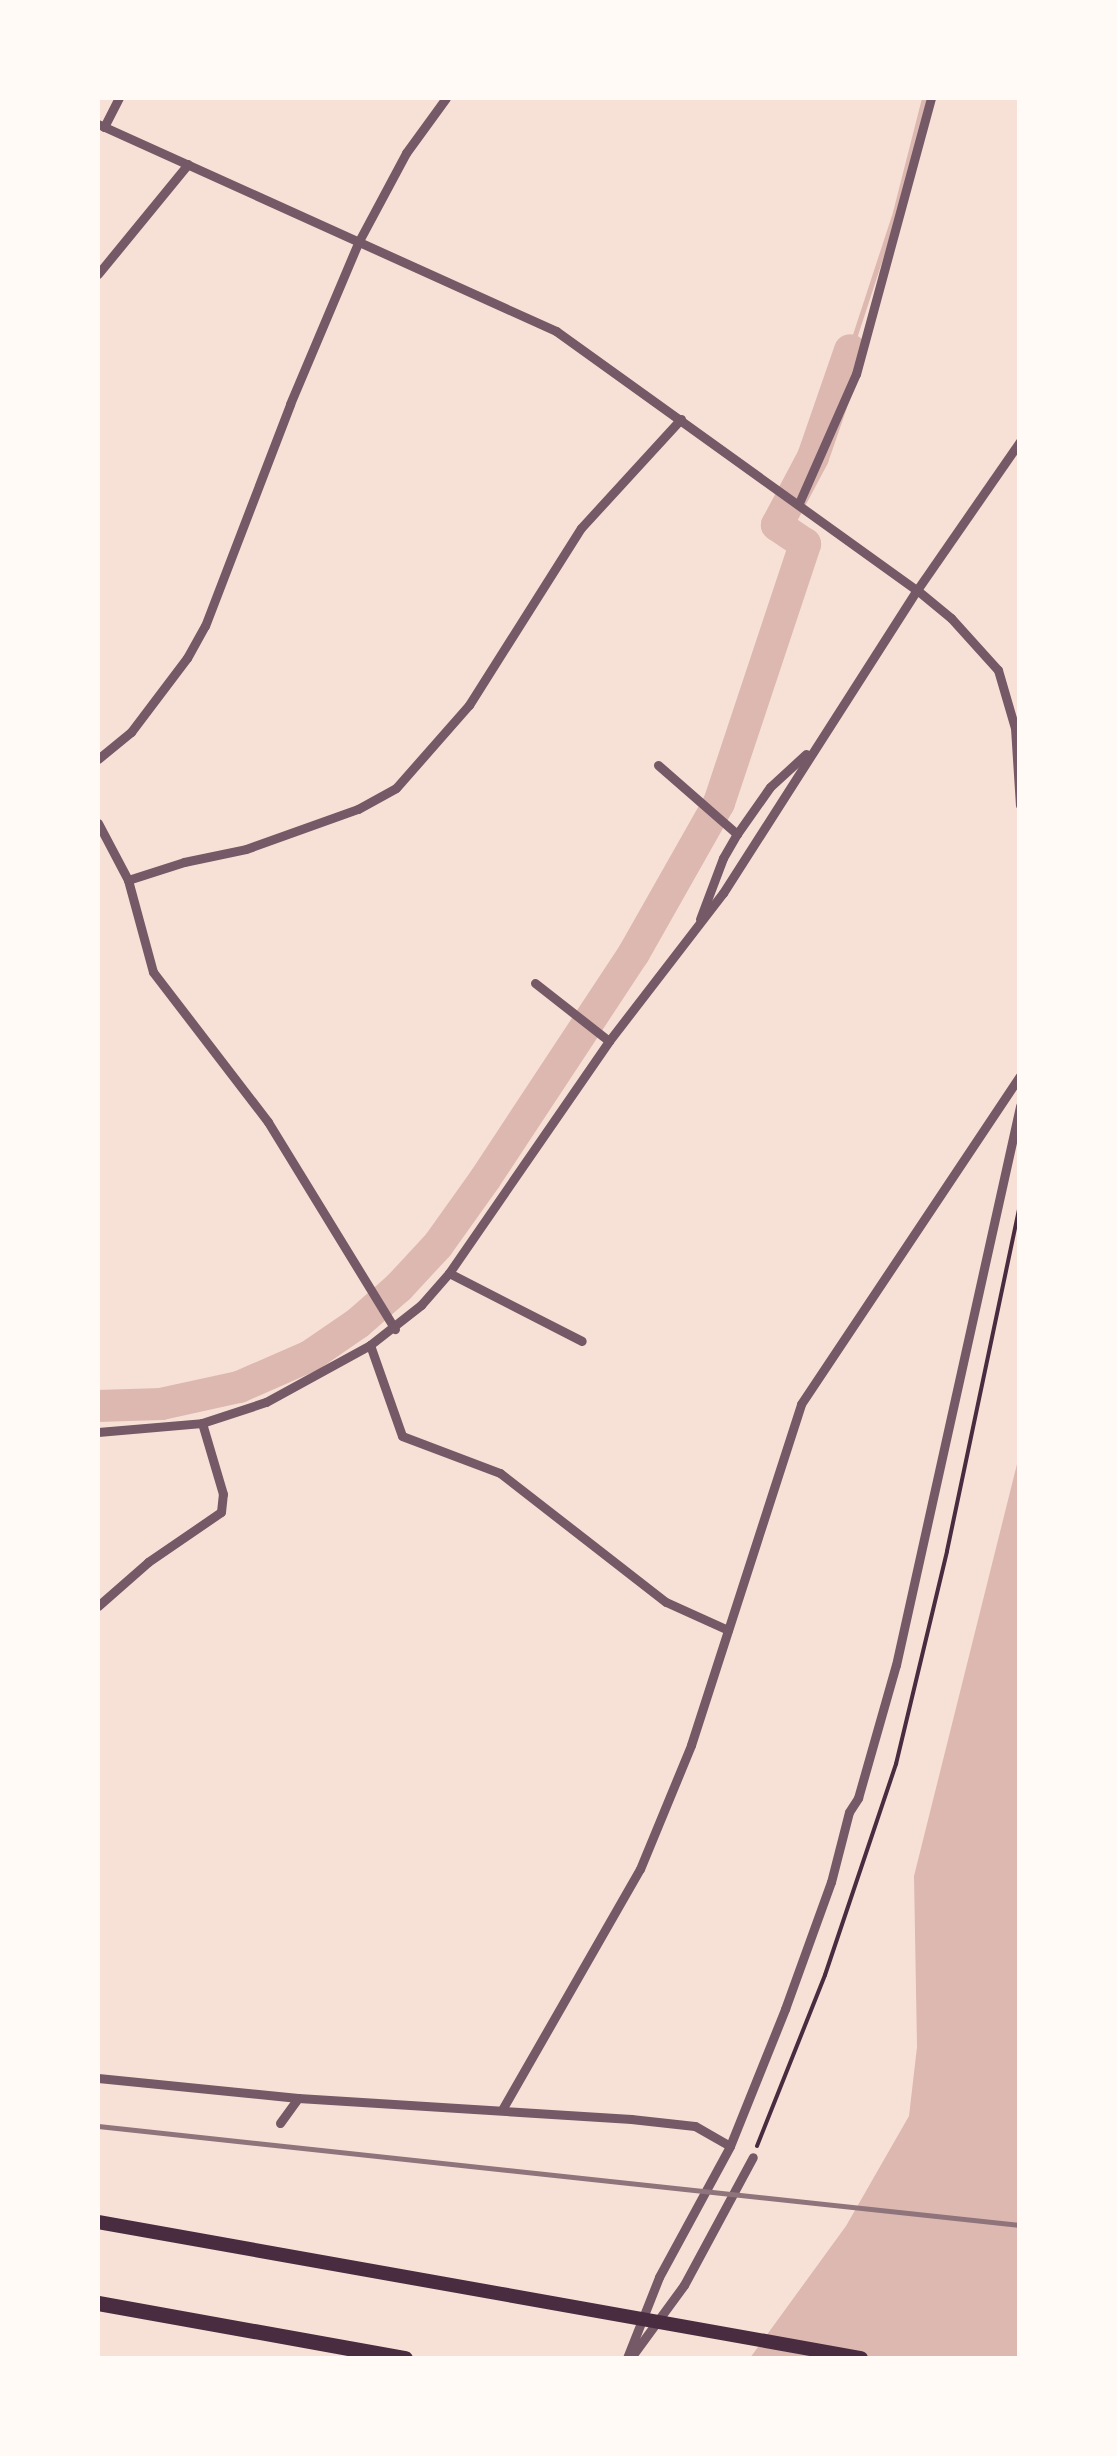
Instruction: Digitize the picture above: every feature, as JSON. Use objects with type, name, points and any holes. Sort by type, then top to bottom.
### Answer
[{"type":"highway","points":[[98,2222],[861,2358]]},
{"type":"highway","points":[[98,2303],[405,2358]]},
{"type":"street","points":[[119,98],[101,125],[556,330],[917,590],[978,644],[998,670],[1014,728],[1020,805]]},
{"type":"street","points":[[98,758],[131,732],[205,626],[290,404],[360,241],[406,153],[446,98]]},
{"type":"street","points":[[798,503],[856,374],[931,98]]},
{"type":"street","points":[[98,274],[188,164]]},
{"type":"street","points":[[128,880],[184,862],[246,849],[358,809],[396,788],[470,705],[580,528],[681,420]]},
{"type":"street","points":[[98,1432],[202,1423],[266,1402],[370,1345],[449,1273],[609,1041],[698,926],[787,795],[815,745],[917,590],[1020,441]]},
{"type":"street","points":[[698,926],[722,858],[737,834],[770,787],[815,745]]},
{"type":"street","points":[[658,765],[737,834]]},
{"type":"street","points":[[98,823],[128,880],[153,972],[268,1122],[392,1325]]},
{"type":"street","points":[[535,984],[609,1041]]},
{"type":"street","points":[[503,2108],[640,1869],[690,1745],[801,1404],[1019,1079]]},
{"type":"street","points":[[628,2358],[659,2277],[730,2146],[831,1882],[896,1665],[1020,1106]]},
{"type":"street","points":[[449,1273],[582,1340]]},
{"type":"street","points":[[370,1345],[402,1436],[500,1474],[666,1602],[728,1630]]},
{"type":"street","points":[[98,1606],[148,1562],[221,1512],[222,1494],[202,1423]]},
{"type":"street","points":[[98,2078],[298,2098],[503,2108],[695,2126],[730,2146]]},
{"type":"street","points":[[280,2123],[298,2098]]},
{"type":"street","points":[[628,2358],[684,2285],[753,2157]]},
{"type":"shaded area","points":[[1019,1456],[1019,2358],[750,2358],[846,2226],[909,2116],[917,2047],[914,1876]]},
{"type":"waterway","points":[[850,350],[895,212],[924,98]]},
{"type":"waterway","points":[[98,1406],[161,1404],[239,1387],[310,1356],[358,1323],[438,1245],[634,953],[719,803],[805,544],[777,525],[813,457],[850,350]]},
{"type":"railway","points":[[98,2126],[1020,2225]]}]
